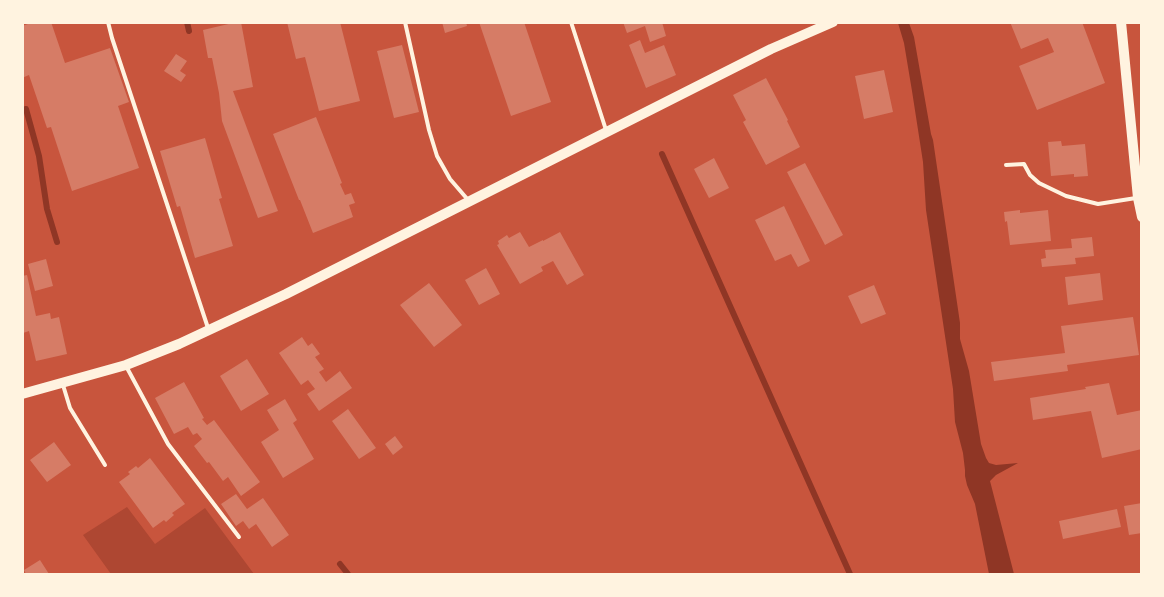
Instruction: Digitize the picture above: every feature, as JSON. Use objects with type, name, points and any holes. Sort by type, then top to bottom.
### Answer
[{"type":"main road","points":[[22,394],[126,365],[179,344],[294,290],[771,49],[834,22]]},
{"type":"main road","points":[[1121,22],[1138,198],[1142,217]]},
{"type":"lane","points":[[108,22],[209,330]]},
{"type":"lane","points":[[404,22],[429,130],[437,156],[450,179],[469,201]]},
{"type":"lane","points":[[571,22],[607,132]]},
{"type":"lane","points":[[1006,165],[1024,164],[1030,175],[1038,183],[1066,196],[1098,204],[1138,198]]},
{"type":"lane","points":[[126,365],[168,444],[239,537]]},
{"type":"lane","points":[[63,382],[70,408],[104,466]]},
{"type":"shaded area","points":[[898,23],[909,23],[914,37],[933,140],[960,323],[960,339],[969,371],[981,444],[989,463],[996,465],[1018,463],[996,475],[990,481],[1014,574],[989,574],[975,504],[965,476],[963,453],[955,422],[953,389],[926,210],[923,162],[904,43]]},
{"type":"shaded area","points":[[127,507],[155,544],[205,508],[254,574],[111,574],[83,535]]},
{"type":"building","points":[[34,22],[51,22],[65,63],[110,48],[129,102],[118,106],[139,168],[72,191],[51,127],[47,128],[29,75],[22,78],[22,26]]},
{"type":"building","points":[[241,22],[253,87],[233,91],[278,211],[258,218],[222,121],[212,58],[208,58],[203,30]]},
{"type":"building","points":[[287,22],[340,22],[360,101],[319,111],[305,57],[296,59]]},
{"type":"building","points":[[442,22],[466,22],[467,26],[445,33]]},
{"type":"building","points":[[479,22],[524,22],[551,102],[511,116]]},
{"type":"building","points":[[623,22],[662,22],[666,36],[650,42],[645,26],[627,33]]},
{"type":"building","points":[[1010,22],[1082,22],[1105,83],[1037,110],[1019,66],[1054,52],[1048,38],[1021,49]]},
{"type":"building","points":[[640,40],[645,53],[664,45],[676,75],[646,88],[629,45]]},
{"type":"building","points":[[402,45],[419,112],[394,118],[377,51]]},
{"type":"building","points":[[176,54],[187,61],[180,71],[186,75],[181,82],[164,71]]},
{"type":"building","points":[[884,70],[893,112],[864,119],[855,76]]},
{"type":"building","points":[[766,78],[800,147],[766,165],[743,122],[746,120],[733,95]]},
{"type":"building","points":[[316,117],[342,183],[340,184],[345,195],[351,193],[355,203],[349,205],[353,217],[313,233],[273,134]]},
{"type":"building","points":[[205,138],[222,198],[219,199],[233,246],[195,258],[180,206],[177,207],[160,151]]},
{"type":"building","points":[[1061,141],[1062,146],[1085,144],[1088,176],[1074,177],[1074,174],[1051,176],[1048,142]]},
{"type":"building","points":[[714,158],[729,188],[709,198],[694,169]]},
{"type":"building","points":[[805,163],[843,235],[825,245],[787,172]]},
{"type":"building","points":[[784,206],[810,261],[798,267],[791,254],[775,261],[755,220]]},
{"type":"building","points":[[1020,210],[1020,213],[1048,210],[1051,241],[1010,245],[1004,212]]},
{"type":"building","points":[[520,232],[529,247],[560,232],[584,275],[567,285],[553,261],[541,267],[543,271],[520,284],[497,245],[499,244],[498,241],[507,235],[509,238]]},
{"type":"building","points":[[1092,237],[1094,256],[1075,258],[1076,264],[1042,267],[1041,259],[1046,258],[1045,250],[1072,248],[1071,239]]},
{"type":"building","points":[[46,259],[53,286],[35,291],[28,264]]},
{"type":"building","points":[[486,268],[500,294],[479,305],[465,280]]},
{"type":"building","points":[[1100,273],[1103,300],[1068,305],[1065,277]]},
{"type":"building","points":[[27,275],[36,316],[50,313],[51,319],[59,317],[67,354],[36,361],[29,331],[22,332],[22,276]]},
{"type":"building","points":[[429,283],[462,325],[434,347],[400,305]]},
{"type":"building","points":[[874,285],[886,314],[861,324],[848,296]]},
{"type":"building","points":[[1133,317],[1139,355],[1067,365],[1068,371],[994,381],[991,362],[1065,353],[1061,326]]},
{"type":"building","points":[[302,337],[308,346],[312,343],[320,354],[315,357],[324,369],[319,372],[326,382],[340,371],[352,388],[319,411],[307,394],[315,389],[308,380],[301,385],[279,353]]},
{"type":"building","points":[[247,359],[269,394],[241,411],[220,376]]},
{"type":"building","points":[[184,382],[204,418],[202,419],[207,425],[214,420],[260,482],[241,496],[228,477],[223,481],[194,446],[202,439],[197,433],[193,435],[188,427],[174,434],[155,398]]},
{"type":"building","points":[[1109,383],[1117,415],[1142,410],[1142,449],[1102,458],[1091,411],[1033,420],[1030,398],[1086,389],[1085,387]]},
{"type":"building","points":[[285,399],[297,420],[293,423],[314,459],[283,478],[261,442],[279,430],[267,410]]},
{"type":"building","points":[[348,409],[376,448],[359,459],[332,421]]},
{"type":"building","points":[[395,436],[403,447],[393,455],[385,444]]},
{"type":"building","points":[[54,442],[71,465],[47,482],[30,460]]},
{"type":"building","points":[[150,458],[185,504],[172,513],[174,515],[166,522],[164,520],[153,528],[119,482],[130,474],[128,472],[136,466],[138,468]]},
{"type":"building","points":[[236,494],[247,509],[263,498],[289,535],[272,547],[256,524],[249,529],[243,521],[236,526],[221,504]]},
{"type":"building","points":[[1142,503],[1142,533],[1129,535],[1124,506]]},
{"type":"building","points":[[1117,509],[1121,527],[1063,539],[1059,521]]},
{"type":"building","points":[[40,560],[49,574],[26,574],[24,570]]},
{"type":"waterway","points":[[187,22],[189,31]]},
{"type":"waterway","points":[[26,109],[39,156],[47,209],[57,242]]},
{"type":"waterway","points":[[662,154],[850,574]]},
{"type":"waterway","points":[[340,564],[348,574]]}]
